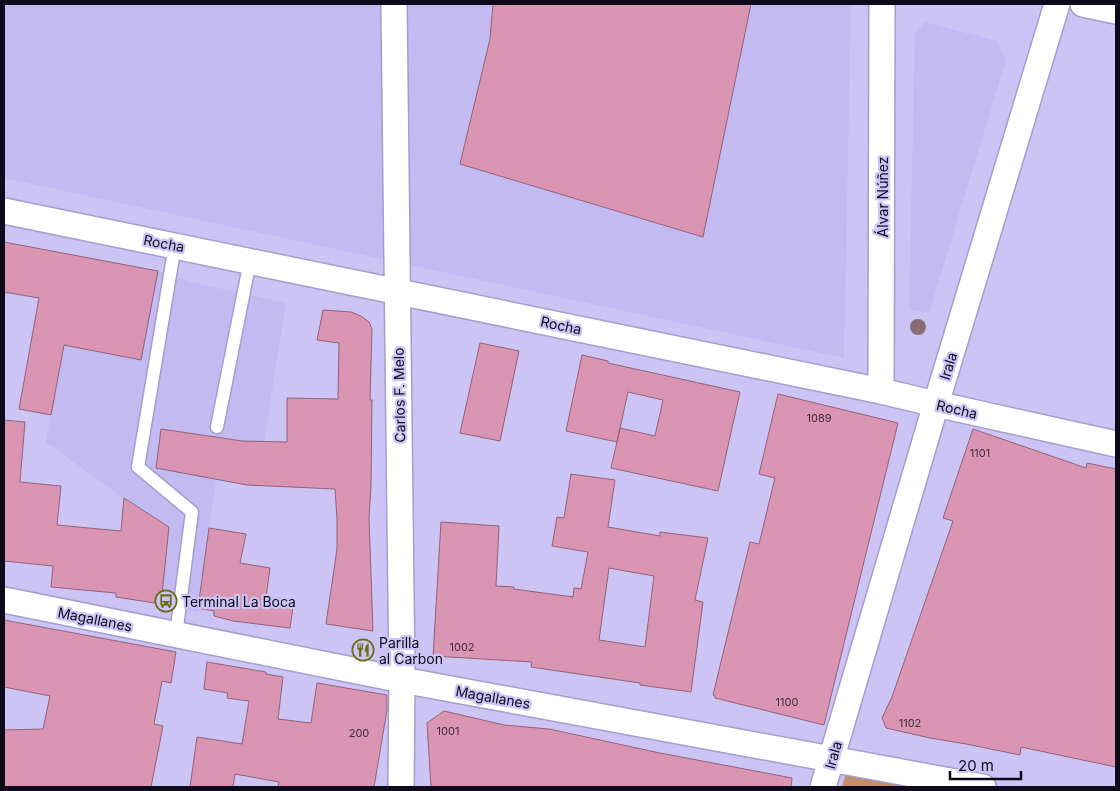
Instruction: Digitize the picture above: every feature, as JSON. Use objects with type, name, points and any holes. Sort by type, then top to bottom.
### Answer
[{"type":"street","name":"Carlos F. Melo","points":[[394,4],[402,680],[401,787]]},
{"type":"street","name":"Álvar Núñez","points":[[881,391],[882,4]]},
{"type":"street","name":"Irala","points":[[823,787],[1057,4]]},
{"type":"street","points":[[1083,4],[1116,11]]},
{"type":"street","name":"Rocha","points":[[4,211],[881,391],[1116,444]]},
{"type":"street","name":"Magallanes","points":[[4,600],[402,680],[983,787]]},
{"type":"lane","points":[[175,246],[138,467],[192,512],[176,636]]},
{"type":"lane","points":[[217,427],[250,261]]},
{"type":"shaded area","points":[[4,4],[851,4],[844,358],[4,178]]},
{"type":"shaded area","points":[[924,22],[997,41],[1006,60],[929,313],[909,309],[915,34]]},
{"type":"shaded area","points":[[81,256],[158,271],[191,282],[286,303],[264,441],[371,443],[335,489],[247,485],[216,479],[198,612],[161,604],[169,527],[123,498],[46,442]]},
{"type":"shaded area","points":[[862,770],[951,787],[842,787],[845,776]]},
{"type":"building","points":[[493,4],[751,4],[703,237],[460,164],[490,39]]},
{"type":"building","points":[[4,242],[158,271],[141,360],[64,345],[51,415],[19,409],[39,298],[4,292]]},
{"type":"building","points":[[323,310],[351,312],[369,322],[372,329],[369,518],[373,631],[326,624],[337,549],[335,489],[247,485],[156,468],[161,429],[242,441],[287,442],[287,398],[338,399],[339,343],[317,340]]},
{"type":"building","points":[[480,343],[519,351],[500,441],[460,433]]},
{"type":"building","points":[[582,355],[608,361],[608,363],[740,392],[718,491],[611,468],[617,442],[566,431]],"holes":[[[628,392],[663,400],[655,436],[620,428]]]},
{"type":"building","points":[[778,394],[898,423],[824,725],[715,698],[713,695],[750,542],[759,544],[775,478],[759,474]]},
{"type":"building","points":[[4,420],[25,422],[20,482],[61,486],[57,525],[121,531],[124,498],[169,527],[161,604],[116,597],[116,593],[51,587],[53,566],[4,561]]},
{"type":"building","points":[[973,429],[1086,468],[1087,463],[1116,469],[1116,767],[1021,747],[1020,755],[886,728],[882,718],[892,697],[953,521],[943,518]]},
{"type":"building","points":[[571,474],[615,480],[608,527],[660,536],[660,532],[708,538],[695,600],[703,602],[691,692],[531,667],[532,662],[433,656],[441,522],[499,526],[496,586],[514,587],[514,589],[573,597],[574,588],[581,589],[588,552],[552,546],[557,517],[564,518]],"holes":[[[609,568],[654,576],[645,647],[599,640]]]},
{"type":"building","points":[[209,528],[246,534],[240,563],[270,568],[266,597],[294,600],[290,628],[233,621],[214,616],[214,611],[198,608]]},
{"type":"building","points":[[4,620],[176,652],[171,683],[162,681],[154,724],[163,726],[151,787],[4,787],[4,730],[43,729],[50,696],[4,687]]},
{"type":"building","points":[[207,662],[266,672],[266,674],[283,677],[278,719],[311,723],[317,683],[387,695],[387,710],[374,787],[278,787],[279,782],[235,774],[233,787],[190,787],[197,737],[242,744],[249,701],[227,698],[228,693],[204,689]]},
{"type":"building","points":[[444,711],[504,725],[549,729],[660,753],[792,778],[791,787],[431,787],[427,723]]},
{"type":"place","name":"Terminal La Boca","points":[[166,601]]},
{"type":"place","name":"Parilla al Carbon","points":[[363,650]]}]
